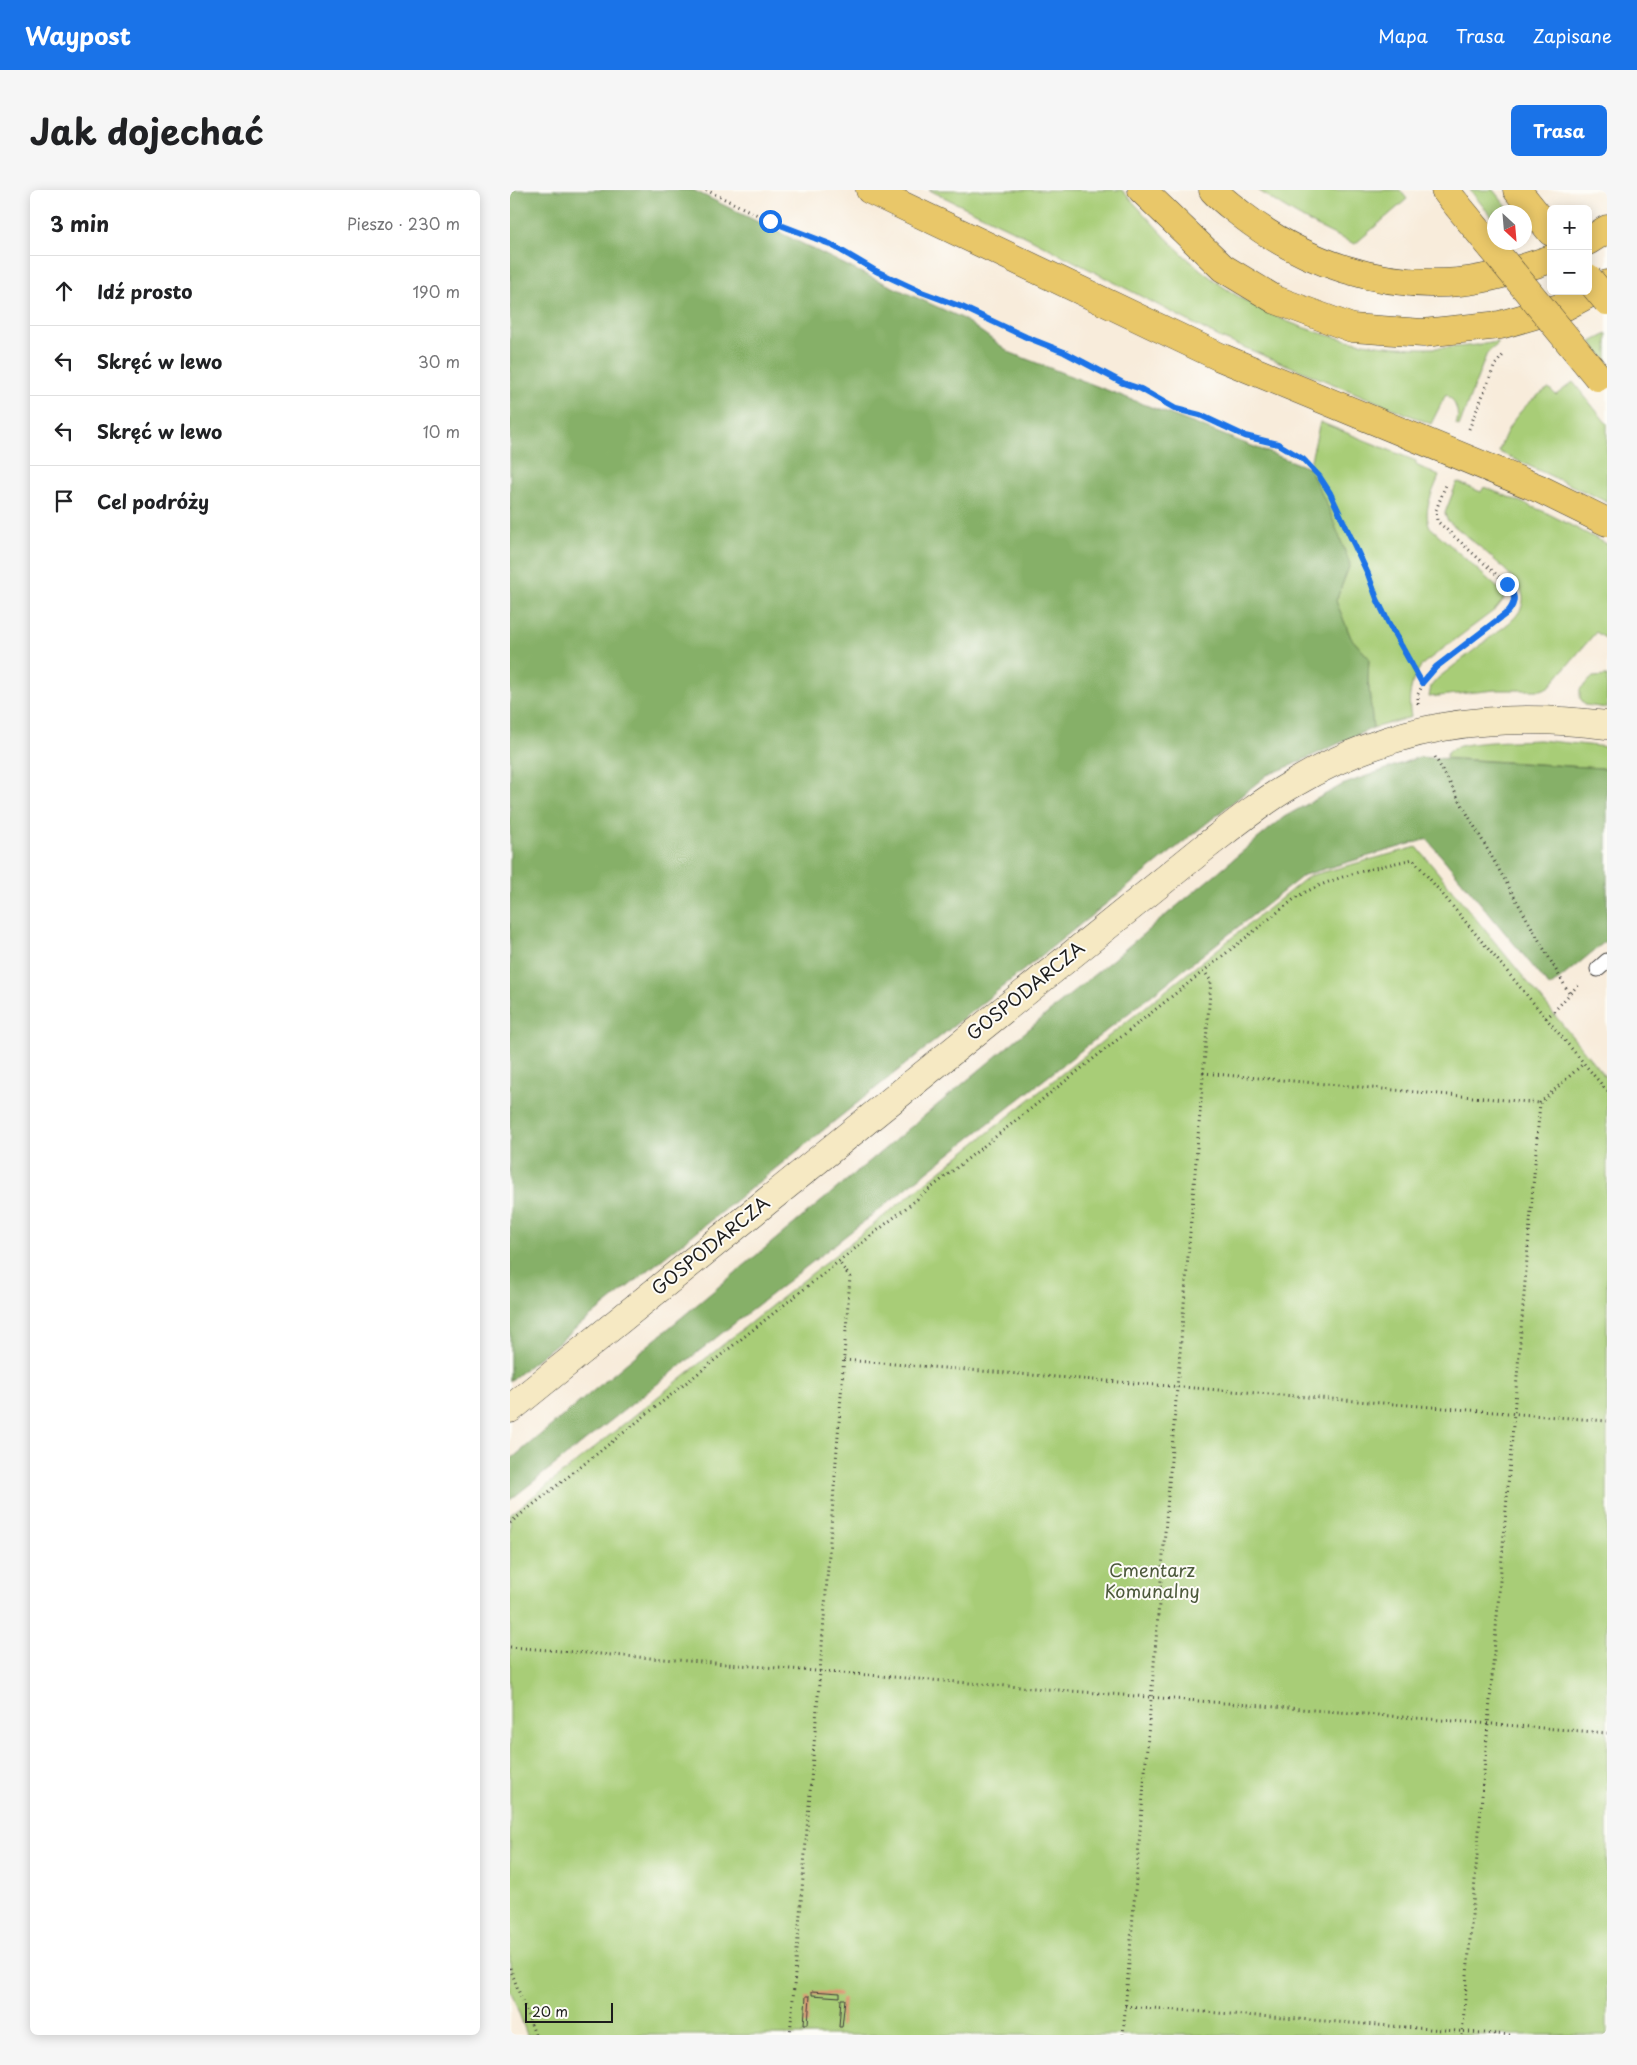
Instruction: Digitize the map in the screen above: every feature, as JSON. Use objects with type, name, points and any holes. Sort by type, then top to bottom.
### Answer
[{"type":"main road","points":[[870,190],[1220,357],[1540,489],[1607,522]]},
{"type":"main road","points":[[1142,190],[1223,268],[1276,300],[1352,328],[1423,333],[1500,325],[1566,306],[1607,284]]},
{"type":"main road","points":[[1213,190],[1258,227],[1292,248],[1343,269],[1382,278],[1425,282],[1460,282],[1521,269],[1547,260]]},
{"type":"main road","points":[[1517,190],[1544,223]]},
{"type":"main road","points":[[1451,198],[1602,383]]},
{"type":"main road","points":[[1592,238],[1607,229]]},
{"type":"main road","points":[[1592,283],[1607,301]]},
{"type":"street","name":"GOSPODARCZA","points":[[510,1409],[1197,853],[1290,786],[1366,748],[1423,730],[1508,719],[1572,721],[1607,725]]},
{"type":"path","points":[[706,190],[770,221],[830,244],[876,271],[919,291],[962,307],[1026,337],[1064,352],[1123,383],[1141,389],[1176,409],[1200,415],[1245,436],[1278,444],[1303,459],[1319,476],[1330,493],[1389,624],[1422,683]]},
{"type":"path","points":[[1468,430],[1495,365],[1506,353]]},
{"type":"path","points":[[1418,708],[1418,694],[1422,683],[1436,667],[1508,612],[1514,604],[1514,593],[1507,584],[1437,521],[1436,510],[1448,479]]},
{"type":"path","points":[[1434,756],[1569,993]]},
{"type":"path","points":[[510,1523],[1298,896],[1319,884],[1353,873],[1413,859],[1607,1091]]},
{"type":"path","points":[[1546,1018],[1552,1014],[1569,993],[1602,965]]},
{"type":"path","points":[[1123,2035],[1204,1073],[1211,981],[1204,971]]},
{"type":"path","points":[[1462,2033],[1540,1103],[1584,1063]]},
{"type":"path","points":[[1204,1073],[1540,1103]]},
{"type":"path","points":[[790,2035],[850,1276],[839,1262]]},
{"type":"path","points":[[844,1360],[1607,1421]]},
{"type":"path","points":[[510,1647],[1607,1733]]},
{"type":"path","points":[[510,1968],[535,2035]]},
{"type":"path","points":[[1125,2006],[1462,2033],[1510,2035]]},
{"type":"green space","points":[[510,190],[693,190],[862,273],[962,318],[1011,353],[1309,468],[1328,507],[1350,564],[1336,601],[1351,638],[1369,658],[1368,679],[1373,728],[1267,775],[510,1381]]},
{"type":"green space","points":[[929,190],[1122,190],[1166,237],[1201,270],[1246,301],[1279,318],[1313,331],[1349,340],[1386,346],[1423,348],[1460,347],[1497,342],[1498,344],[1487,353],[1459,426],[1456,425],[1458,417],[1456,408],[1446,394],[1431,424],[1221,338],[1029,238]]},
{"type":"green space","points":[[1258,190],[1400,190],[1407,199],[1355,244],[1305,220]]},
{"type":"green space","points":[[1470,190],[1493,190],[1505,205],[1487,205],[1487,211]]},
{"type":"green space","points":[[1607,334],[1607,362],[1591,342]]},
{"type":"green space","points":[[1573,382],[1607,424],[1607,502],[1499,452],[1506,433],[1524,407],[1549,388],[1556,395]]},
{"type":"green space","points":[[1320,422],[1416,461],[1416,465],[1439,476],[1428,508],[1427,514],[1430,527],[1499,589],[1504,599],[1496,609],[1424,663],[1416,675],[1411,688],[1411,717],[1373,728],[1368,679],[1369,658],[1351,638],[1336,601],[1350,564],[1309,468]]},
{"type":"green space","points":[[1457,482],[1481,492],[1484,487],[1545,512],[1607,544],[1607,642],[1605,638],[1596,632],[1549,687],[1541,690],[1495,690],[1429,697],[1431,686],[1438,678],[1515,618],[1523,601],[1520,588],[1503,567],[1447,520],[1445,513]]},
{"type":"green space","points":[[1607,676],[1607,708],[1585,705],[1580,698],[1580,689],[1593,677]]},
{"type":"green space","points":[[1539,740],[1607,747],[1607,770],[1601,768],[1446,758],[1451,750],[1469,744]]},
{"type":"green space","points":[[1419,757],[1601,768],[1607,770],[1607,940],[1550,987],[1427,839],[1304,875],[510,1500],[510,1460],[1284,817],[1342,785]]},
{"type":"green space","name":"Cmentarz Komunalny","points":[[1417,847],[1607,1079],[1607,2035],[527,2035],[510,1989],[510,1515],[1309,876]]},
{"type":"building","points":[[812,1991],[840,1993],[840,1997],[812,1995]]},
{"type":"building","points":[[806,1996],[810,1996],[808,2024],[804,2024]]},
{"type":"building","points":[[841,1999],[845,1999],[842,2027],[839,2027]]},
{"type":"route","points":[[770,221],[830,244],[876,271],[919,291],[962,307],[1026,337],[1064,352],[1123,383],[1141,389],[1176,409],[1200,415],[1245,436],[1278,444],[1303,459],[1319,476],[1330,493],[1389,624],[1422,683],[1436,667],[1508,612],[1514,604],[1514,593],[1507,584]]}]
